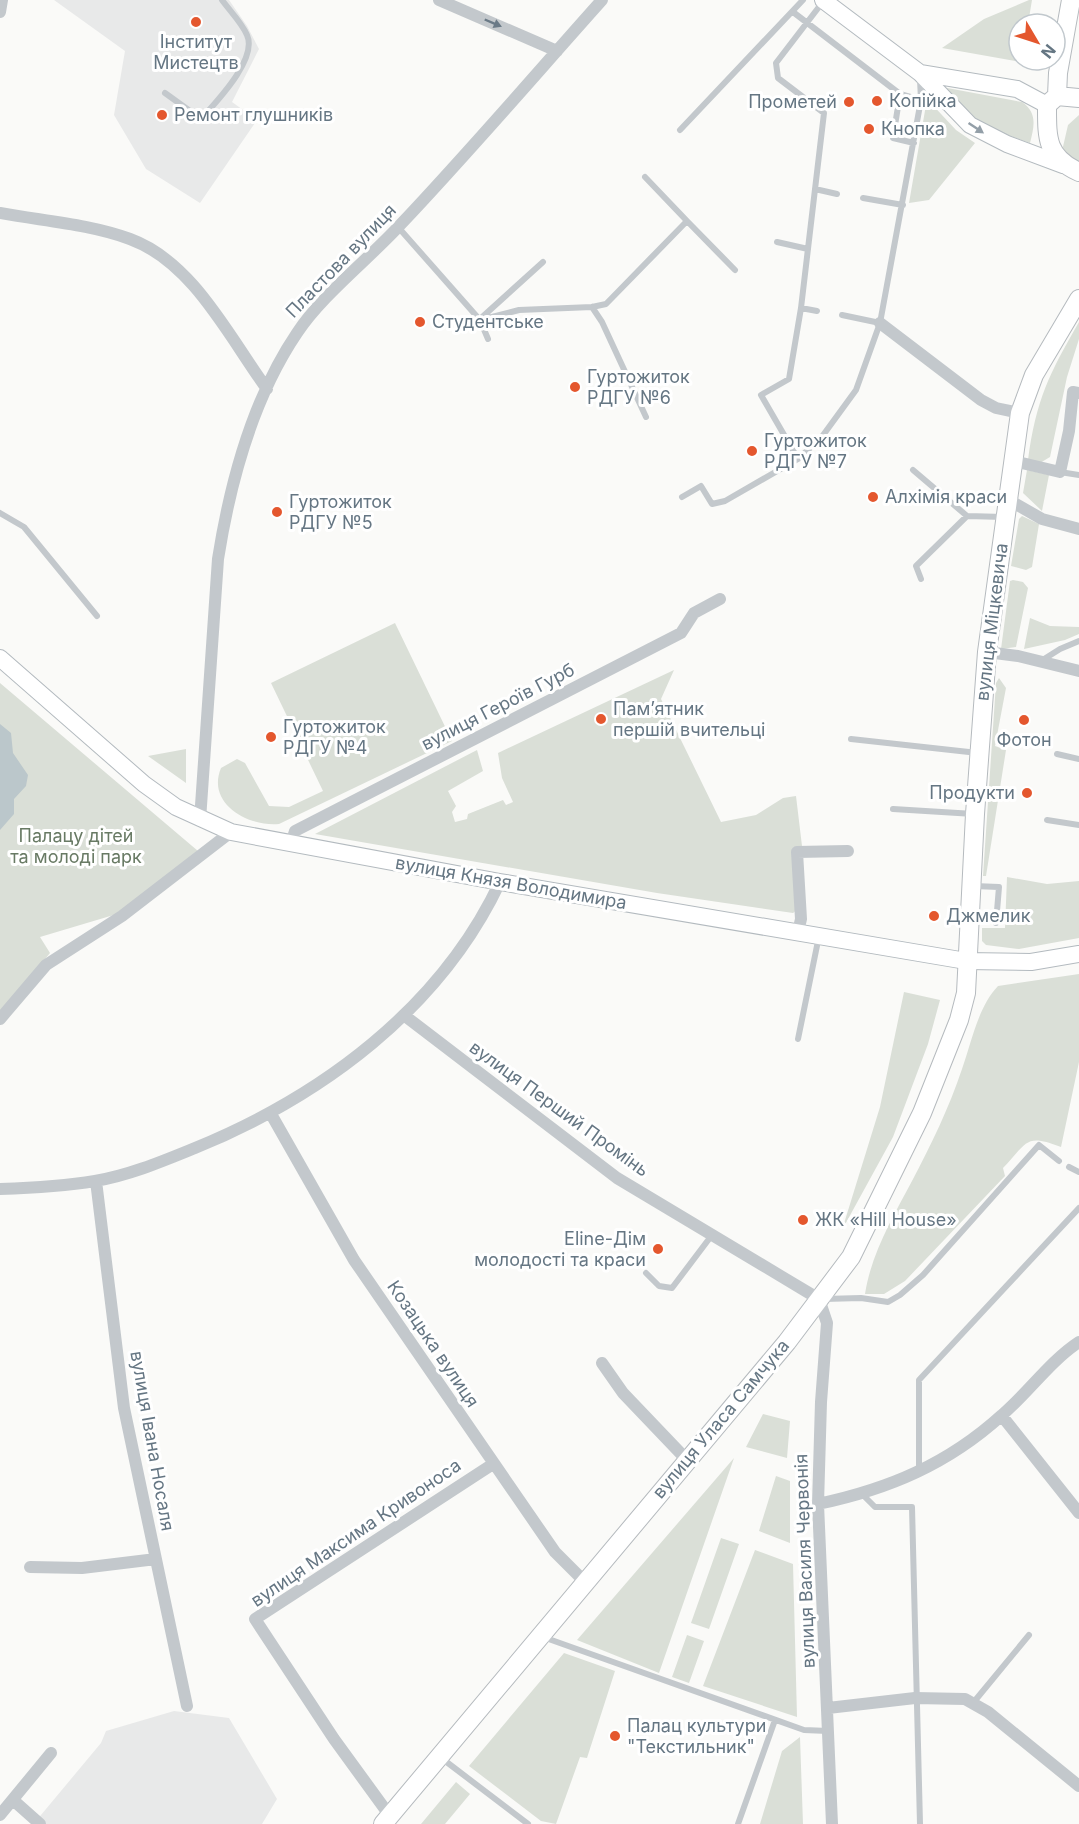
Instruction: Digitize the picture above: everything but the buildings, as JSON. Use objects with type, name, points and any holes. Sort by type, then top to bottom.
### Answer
[{"type":"main road","points":[[1071,0],[1047,131],[1051,149],[1071,168]]},
{"type":"main road","points":[[1052,100],[1079,98]]},
{"type":"main road","name":"вулиця Міцкевича","points":[[966,961],[987,652],[1020,413],[1034,375],[1079,299]]},
{"type":"main road","name":"вулиця Уласа Самчука","points":[[386,1820],[686,1459],[787,1342],[851,1257],[922,1113],[966,993],[966,961]]},
{"type":"street","points":[[0,12],[2,0]]},
{"type":"street","points":[[439,0],[556,51]]},
{"type":"street","name":"Пластова вулиця","points":[[200,820],[218,560],[224,519],[267,389],[287,350],[307,320],[480,139],[602,0]]},
{"type":"street","points":[[823,0],[920,73],[970,125],[1007,144],[1071,168]]},
{"type":"street","points":[[920,73],[1017,89],[1052,100]]},
{"type":"street","points":[[0,213],[108,232],[132,239],[166,258],[192,281],[267,389]]},
{"type":"street","points":[[880,323],[981,400],[996,408],[1020,413]]},
{"type":"street","points":[[1013,461],[1060,472],[1069,431],[1073,392],[1079,393]]},
{"type":"street","points":[[1007,499],[1042,519],[1079,529]]},
{"type":"street","name":"вулиця Героїв Гурб","points":[[291,844],[296,831],[681,633],[694,613],[720,599]]},
{"type":"street","points":[[987,652],[1079,671]]},
{"type":"street","name":"вулиця Князя Володимира","points":[[0,658],[144,784],[200,820],[231,832],[500,882],[966,961],[1031,962],[1079,954]]},
{"type":"street","points":[[0,1019],[46,965],[122,916],[231,832]]},
{"type":"street","points":[[798,932],[801,919],[797,852],[848,851]]},
{"type":"street","points":[[0,1189],[96,1180],[155,1164],[271,1114],[321,1083],[405,1016],[435,983],[482,921],[500,882]]},
{"type":"street","name":"вулиця Перший Промінь","points":[[405,1016],[598,1165],[819,1299]]},
{"type":"street","name":"Козацька вулиця","points":[[271,1114],[354,1260],[555,1552],[584,1581]]},
{"type":"street","name":"вулиця Івана Носаля","points":[[96,1180],[124,1408],[187,1706]]},
{"type":"street","name":"вулиця Василя Червонія","points":[[819,1299],[827,1323],[821,1402],[818,1504],[832,1824]]},
{"type":"street","points":[[818,1504],[862,1494],[919,1473],[1002,1416],[1079,1342]]},
{"type":"street","points":[[602,1363],[623,1393],[686,1459]]},
{"type":"street","points":[[1002,1416],[1079,1514]]},
{"type":"street","name":"вулиця Максима Кривоноса","points":[[386,1820],[255,1619],[493,1464]]},
{"type":"street","points":[[30,1567],[82,1568],[156,1559]]},
{"type":"street","points":[[828,1708],[915,1698],[965,1699],[988,1712],[1079,1786]]},
{"type":"street","points":[[0,1815],[51,1753]]},
{"type":"street","points":[[13,1800],[40,1824]]},
{"type":"lane","points":[[165,93],[201,119],[237,76],[249,46],[247,35],[222,0]]},
{"type":"lane","points":[[680,130],[803,0]]},
{"type":"lane","points":[[798,459],[761,395],[789,379],[801,308],[824,113],[785,84],[776,71],[780,55],[808,23],[823,0]]},
{"type":"lane","points":[[793,12],[900,94],[921,100]]},
{"type":"lane","points":[[682,497],[701,486],[712,504],[725,501],[798,459],[821,438],[856,390],[880,323],[921,100],[920,73]]},
{"type":"lane","points":[[900,94],[893,138],[914,143]]},
{"type":"lane","points":[[645,177],[735,270]]},
{"type":"lane","points":[[815,189],[837,194]]},
{"type":"lane","points":[[863,198],[903,205]]},
{"type":"lane","points":[[480,320],[519,310],[592,307],[606,304],[687,221]]},
{"type":"lane","points":[[398,227],[480,320],[488,339]]},
{"type":"lane","points":[[777,242],[808,249]]},
{"type":"lane","points":[[480,320],[543,262]]},
{"type":"lane","points":[[592,307],[602,322],[646,417]]},
{"type":"lane","points":[[801,308],[817,311]]},
{"type":"lane","points":[[842,315],[880,323]]},
{"type":"lane","points":[[913,470],[967,516],[1005,517]]},
{"type":"lane","points":[[1060,472],[1079,475]]},
{"type":"lane","points":[[0,513],[24,527],[97,616]]},
{"type":"lane","points":[[921,579],[916,566],[967,516]]},
{"type":"lane","points":[[1041,662],[1060,649],[1079,641]]},
{"type":"lane","points":[[851,739],[979,753]]},
{"type":"lane","points":[[1057,754],[1079,759]]},
{"type":"lane","points":[[893,809],[975,814]]},
{"type":"lane","points":[[1047,820],[1079,825]]},
{"type":"lane","points":[[971,885],[999,888],[996,923]]},
{"type":"lane","points":[[798,1039],[819,936]]},
{"type":"lane","points":[[819,1299],[861,1298],[888,1302],[923,1275],[1039,1145],[1059,1161]]},
{"type":"lane","points":[[1069,1167],[1079,1172]]},
{"type":"lane","points":[[919,1473],[919,1380],[1079,1208]]},
{"type":"lane","points":[[646,1273],[659,1286],[672,1288],[713,1234]]},
{"type":"lane","points":[[862,1494],[875,1507],[912,1507],[918,1673],[915,1698],[920,1824]]},
{"type":"lane","points":[[973,1703],[1029,1635]]},
{"type":"lane","points":[[540,1636],[804,1730],[829,1731]]},
{"type":"lane","points":[[738,1824],[775,1720]]},
{"type":"lane","points":[[439,1757],[528,1824]]},
{"type":"shaded area","points":[[54,0],[229,0],[259,49],[232,102],[257,120],[200,203],[146,169],[114,115],[125,51]]},
{"type":"shaded area","points":[[0,724],[11,733],[13,753],[28,775],[26,786],[14,799],[14,814],[0,830]]},
{"type":"shaded area","points":[[174,1711],[229,1718],[277,1799],[262,1824],[40,1824],[36,1821],[101,1743],[106,1731]]},
{"type":"green space","points":[[1032,0],[1030,12],[1007,12],[1007,60],[942,48],[984,19]]},
{"type":"green space","points":[[942,87],[1022,102],[1031,111],[1034,121],[1030,143],[981,122]]},
{"type":"green space","points":[[927,99],[956,130],[975,143],[929,200],[909,203]]},
{"type":"green space","points":[[1079,115],[1079,164],[1062,151],[1068,125]]},
{"type":"green space","points":[[1079,322],[1079,339],[1067,377],[1050,457],[1040,463],[1028,460],[1035,420],[1045,388]]},
{"type":"green space","points":[[1027,470],[1049,475],[1042,511],[1023,493]]},
{"type":"green space","points":[[1022,516],[1039,524],[1032,567],[1026,570],[1011,566],[1019,519]]},
{"type":"green space","points":[[1010,581],[1023,582],[1028,588],[1016,647],[1001,649]]},
{"type":"green space","points":[[1030,618],[1050,626],[1079,627],[1079,634],[1065,640],[1024,649]]},
{"type":"green space","points":[[395,623],[452,741],[279,824],[255,822],[233,811],[220,792],[218,781],[221,768],[237,759],[245,763],[269,806],[289,807],[323,791],[271,683]]},
{"type":"green space","points":[[674,670],[661,699],[721,822],[756,815],[783,798],[796,796],[802,846],[793,848],[797,910],[793,913],[657,893],[315,834],[477,750],[483,771],[448,791],[456,806],[452,812],[455,822],[467,819],[468,814],[503,800],[506,805],[513,802],[502,778],[498,753]]},
{"type":"green space","points":[[999,678],[1006,688],[995,746],[1006,750],[986,876],[983,876],[996,683]]},
{"type":"green space","name":"Палацу дітей та молоді парк","points":[[0,683],[198,851],[117,914],[40,937],[50,953],[0,1014]]},
{"type":"green space","points":[[186,749],[186,783],[148,756]]},
{"type":"green space","points":[[1007,877],[1047,884],[1079,881],[1079,938],[1019,949],[986,945],[982,941],[982,928],[1005,928]]},
{"type":"green space","points":[[1079,974],[1079,1062],[1061,1147],[1040,1141],[1028,1142],[1003,1168],[1005,1176],[905,1281],[884,1294],[865,1294],[877,1250],[939,1126],[957,1084],[980,1014],[991,994],[998,986]]},
{"type":"green space","points":[[904,992],[940,1000],[928,1044],[893,1137],[842,1230],[880,1107]]},
{"type":"green space","points":[[763,1414],[790,1421],[787,1458],[746,1447]]},
{"type":"green space","points":[[734,1458],[659,1673],[577,1640]]},
{"type":"green space","points":[[776,1476],[790,1481],[790,1543],[759,1531]]},
{"type":"green space","points":[[721,1538],[739,1544],[709,1629],[691,1623]]},
{"type":"green space","points":[[755,1550],[793,1564],[797,1717],[703,1686]]},
{"type":"green space","points":[[687,1635],[704,1641],[689,1683],[672,1677]]},
{"type":"green space","points":[[564,1653],[615,1671],[587,1758],[580,1757],[556,1824],[541,1821],[469,1766]]},
{"type":"green space","points":[[800,1737],[803,1824],[760,1824],[782,1751]]},
{"type":"green space","points":[[456,1782],[470,1794],[445,1824],[421,1824]]},
{"type":"place","name":"Інститут Мистецтв","points":[[196,22]]},
{"type":"place","name":"Копійка","points":[[877,101]]},
{"type":"place","name":"Прометей","points":[[849,102]]},
{"type":"place","name":"Ремонт глушників","points":[[162,115]]},
{"type":"place","name":"Кнопка","points":[[869,129]]},
{"type":"place","name":"Студентське","points":[[420,322]]},
{"type":"place","name":"Гуртожиток РДГУ №6","points":[[575,387]]},
{"type":"place","name":"Гуртожиток РДГУ №7","points":[[752,451]]},
{"type":"place","name":"Алхімія краси","points":[[873,497]]},
{"type":"place","name":"Гуртожиток РДГУ №5","points":[[277,512]]},
{"type":"place","name":"Пам’ятник першій вчительці","points":[[601,719]]},
{"type":"place","name":"Фотон","points":[[1024,720]]},
{"type":"place","name":"Гуртожиток РДГУ №4","points":[[271,737]]},
{"type":"place","name":"Продукти","points":[[1027,793]]},
{"type":"place","name":"Джмелик","points":[[934,916]]},
{"type":"place","name":"ЖК «Hill House»","points":[[803,1220]]},
{"type":"place","name":"Eline-Дім молодості та краси","points":[[658,1249]]},
{"type":"place","name":"Палац культури \"Текстильник\"","points":[[615,1736]]}]
